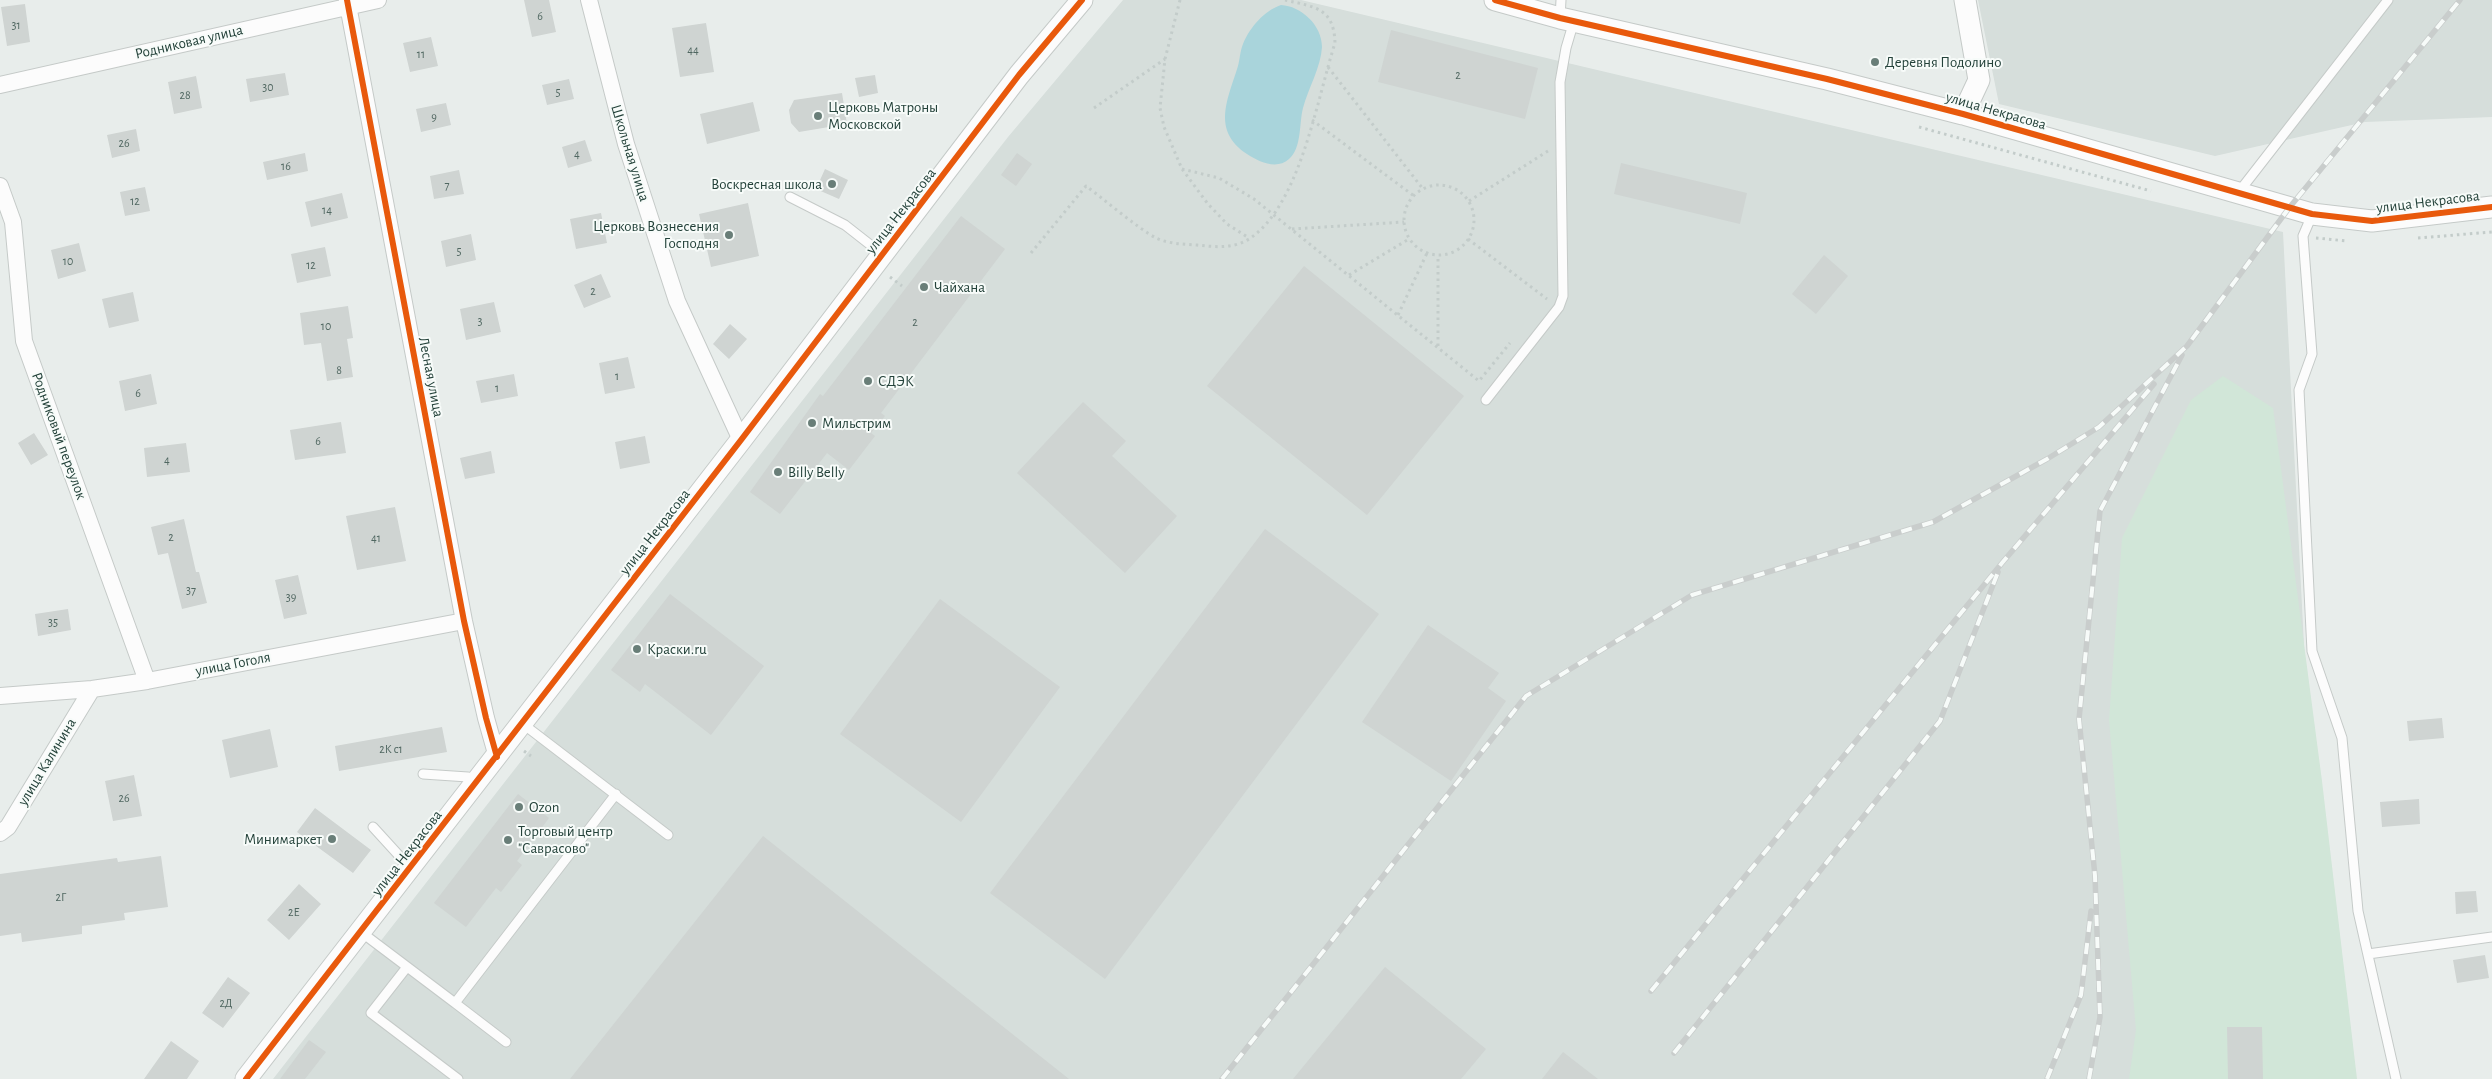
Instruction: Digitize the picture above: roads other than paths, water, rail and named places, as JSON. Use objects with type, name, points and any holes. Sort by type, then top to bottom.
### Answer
[{"type":"street","name":"Родниковая улица","points":[[0,85],[347,3],[378,0]]},
{"type":"street","name":"Школьная улица","points":[[589,0],[626,144],[677,301],[741,440]]},
{"type":"street","name":"улица Некрасова","points":[[246,1079],[523,724],[741,440],[883,263],[1019,74],[1082,0]]},
{"type":"street","name":"улица Некрасова","points":[[1495,0],[1565,13],[1963,114],[2312,214],[2372,221],[2492,207]]},
{"type":"street","points":[[1963,114],[1979,80],[1965,0]]},
{"type":"street","name":"Лесная улица","points":[[347,3],[464,621],[497,757]]},
{"type":"street","name":"Родниковый переулок","points":[[0,186],[13,222],[24,341],[147,680]]},
{"type":"street","name":"улица Гоголя","points":[[0,696],[92,689],[464,621]]},
{"type":"street","name":"улица Калинина","points":[[0,833],[8,827],[92,689]]},
{"type":"lane","points":[[2238,194],[2388,0]]},
{"type":"lane","points":[[1486,400],[1559,307],[1564,282],[1560,82],[1565,13]]},
{"type":"lane","points":[[790,197],[845,225],[883,263]]},
{"type":"lane","points":[[2312,214],[2303,236],[2312,354],[2299,390],[2312,651],[2342,738],[2358,911],[2396,1079]]},
{"type":"lane","points":[[523,724],[668,835]]},
{"type":"lane","points":[[423,774],[468,777],[478,782]]},
{"type":"lane","points":[[455,1003],[616,794]]},
{"type":"lane","points":[[373,827],[404,861],[412,866]]},
{"type":"lane","points":[[361,932],[506,1042]]},
{"type":"lane","points":[[2368,954],[2492,937]]},
{"type":"lane","points":[[407,967],[371,1013],[458,1079]]},
{"type":"water","points":[[1281,5],[1296,9],[1309,18],[1318,31],[1322,47],[1319,62],[1303,108],[1296,148],[1289,159],[1284,162],[1268,164],[1257,160],[1236,145],[1229,135],[1225,113],[1241,49],[1246,38],[1263,15]]},
{"type":"railway","points":[[1222,1079],[1526,696],[1692,595],[1933,522],[2047,459],[2099,427],[2187,346],[2289,208],[2460,0]]},
{"type":"railway","points":[[2089,1079],[2100,1017],[2095,876],[2079,719],[2100,511],[2182,355]]},
{"type":"railway","points":[[1651,991],[2002,563],[2154,384]]},
{"type":"railway","points":[[1674,1053],[1940,721],[1998,572]]},
{"type":"railway","points":[[2047,1079],[2081,995],[2091,911]]},
{"type":"place","name":"Деревня Подолино","points":[[1875,62]]},
{"type":"place","name":"Церковь Матроны Московской","points":[[818,116]]},
{"type":"place","name":"Воскресная школа","points":[[832,184]]},
{"type":"place","name":"Церковь Вознесения Господня","points":[[729,235]]},
{"type":"place","name":"Чайхана","points":[[924,287]]},
{"type":"place","name":"СДЭК","points":[[868,381]]},
{"type":"place","name":"Мильстрим","points":[[812,423]]},
{"type":"place","name":"Billy Belly","points":[[778,472]]},
{"type":"place","name":"Краски.ru","points":[[637,649]]},
{"type":"place","name":"Ozon","points":[[519,807]]},
{"type":"place","name":"Минимаркет","points":[[332,839]]},
{"type":"place","name":"Торговый центр \"Саврасово\"","points":[[508,840]]}]
